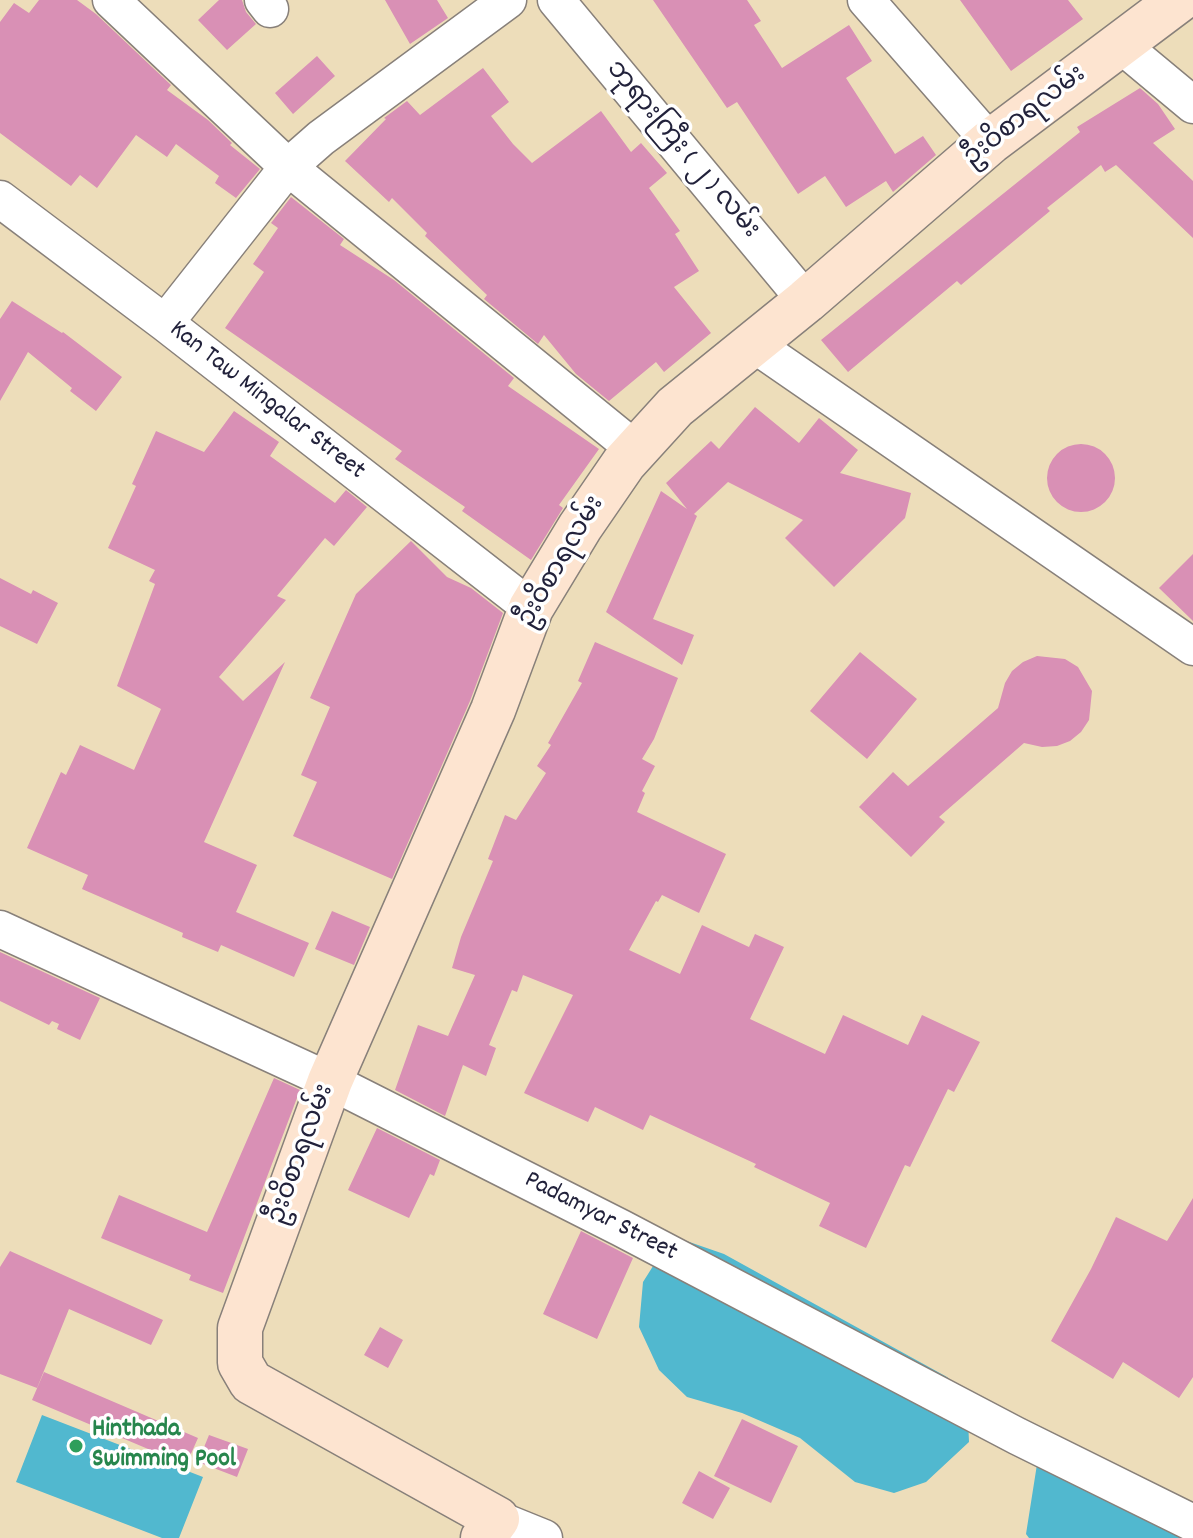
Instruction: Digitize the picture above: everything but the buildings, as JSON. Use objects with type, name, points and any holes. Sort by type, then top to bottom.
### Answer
[{"type":"street","points":[[111,0],[288,167],[636,450]]},
{"type":"street","points":[[165,323],[288,167],[321,138],[508,0]]},
{"type":"street","name":"ဘုရားကြီး ( ၂ ) လမ်း","points":[[556,0],[806,301]]},
{"type":"street","points":[[866,0],[990,142]]},
{"type":"street","name":"ဦးဝိစာရလမ်း","points":[[490,1529],[251,1382],[240,1363],[240,1328],[330,1081],[493,710],[531,608],[580,527],[636,450],[675,407],[806,301],[990,142],[1179,0]]},
{"type":"street","points":[[1121,45],[1193,105]]},
{"type":"street","name":"Kan Taw Mingalar Street","points":[[0,199],[165,323],[531,608]]},
{"type":"street","points":[[752,343],[1193,647]]},
{"type":"street","name":"Padamyar Street","points":[[0,929],[330,1081],[621,1228],[1017,1436],[1193,1523]]},
{"type":"street","points":[[490,1529],[544,1538]]},
{"type":"water","points":[[672,1236],[724,1254],[947,1377],[967,1396],[969,1442],[926,1482],[894,1493],[855,1482],[800,1438],[742,1413],[687,1397],[659,1370],[639,1327],[643,1282]]},
{"type":"water","name":"Hinthada Swimming Pool","points":[[42,1415],[203,1477],[179,1538],[162,1538],[16,1482]]},
{"type":"water","points":[[1038,1458],[1193,1538],[1029,1538],[1026,1534]]},
{"type":"place","name":"Hinthada Swimming Pool","points":[[76,1446]]}]
